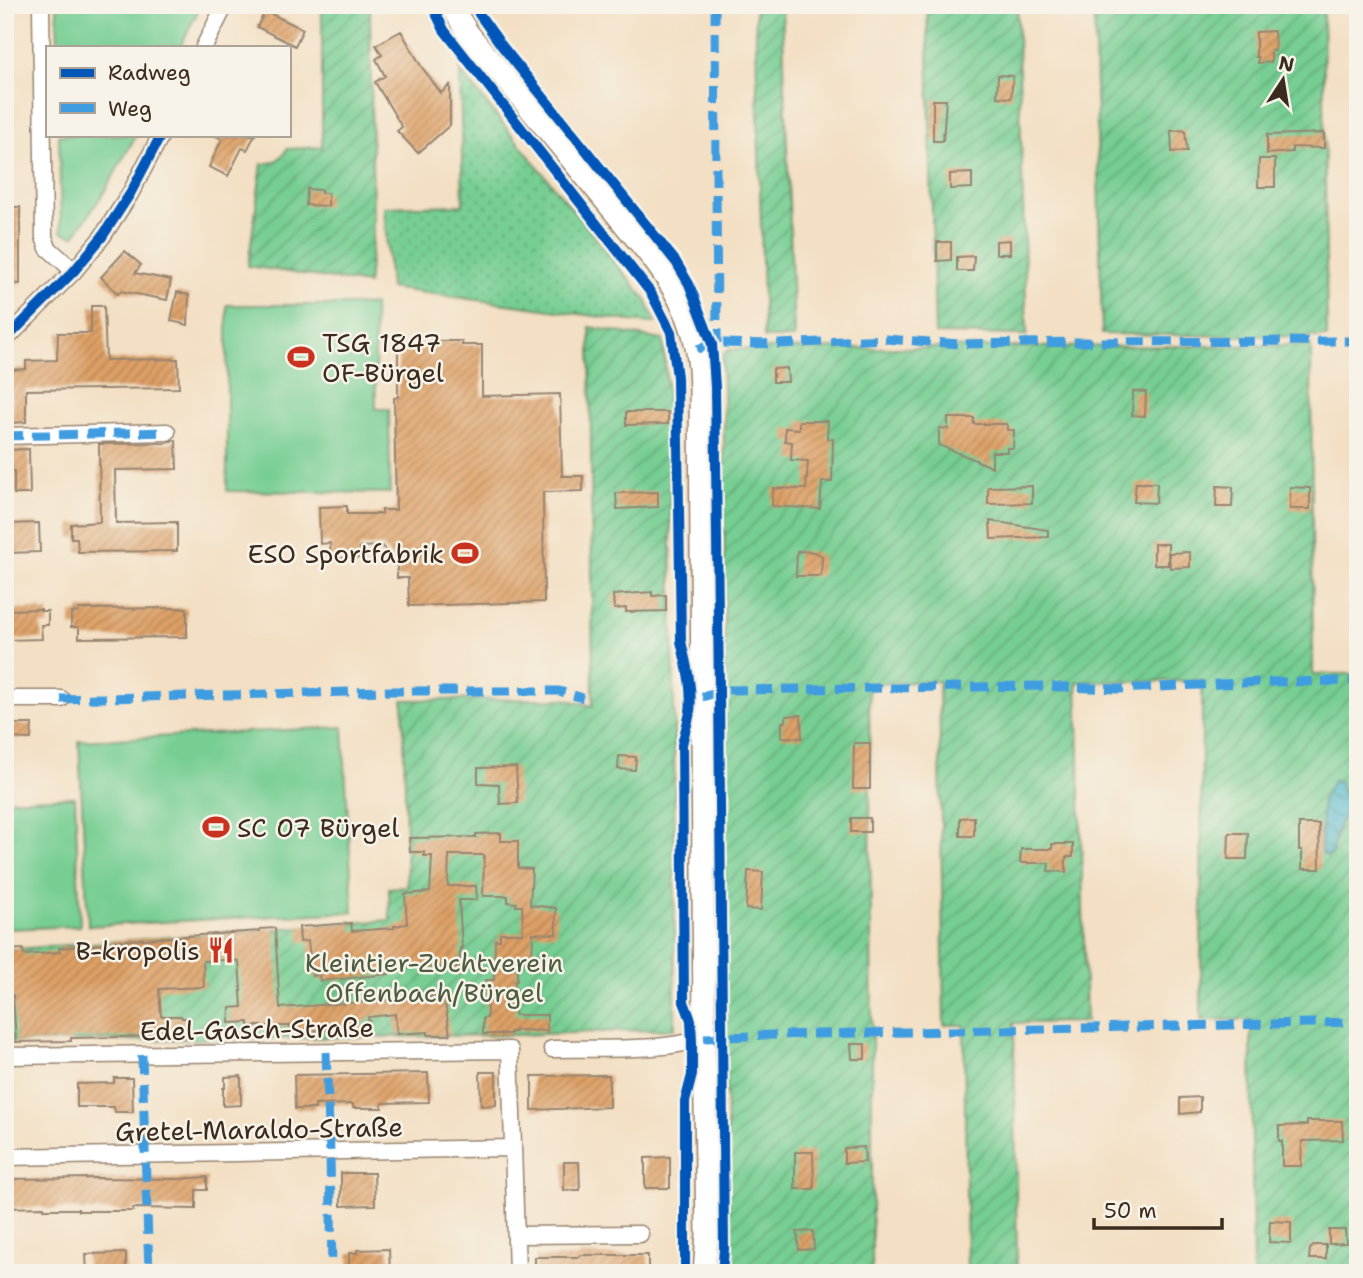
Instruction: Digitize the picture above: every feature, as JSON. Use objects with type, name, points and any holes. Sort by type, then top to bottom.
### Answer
[{"type":"street","points":[[41,5],[44,237],[48,248],[74,271]]},
{"type":"street","points":[[204,46],[225,5]]},
{"type":"street","points":[[451,5],[468,33],[671,284],[682,304],[698,348],[701,400],[707,1234],[705,1273]]},
{"type":"street","points":[[5,340],[74,271],[102,237],[130,194],[160,136]]},
{"type":"street","points":[[5,436],[167,432]]},
{"type":"street","points":[[5,699],[61,699]]},
{"type":"street","points":[[552,1049],[649,1047],[704,1038]]},
{"type":"street","name":"Edel-Gasch-Straße","points":[[5,1056],[510,1051],[513,1148]]},
{"type":"street","points":[[513,1148],[517,1273]]},
{"type":"street","name":"Gretel-Maraldo-Straße","points":[[5,1157],[513,1148]]},
{"type":"street","points":[[517,1236],[640,1234]]},
{"type":"green space","points":[[57,5],[201,5],[180,46],[58,46]]},
{"type":"green space","points":[[322,5],[370,5],[373,231],[368,284],[248,266],[262,164],[277,160],[287,149],[322,147]]},
{"type":"green space","points":[[755,5],[782,5],[794,338],[764,338]]},
{"type":"green space","points":[[927,5],[1017,5],[1027,335],[935,334]]},
{"type":"green space","points":[[1094,5],[1323,5],[1327,337],[1102,334]]},
{"type":"green space","points":[[460,71],[646,300],[656,323],[390,288],[384,207],[463,205]]},
{"type":"green space","points":[[59,136],[135,136],[105,191],[74,236],[61,232]]},
{"type":"green space","name":"TSG 1847 OF-Bürgel","points":[[227,305],[374,305],[376,409],[389,409],[390,493],[227,491]]},
{"type":"green space","name":"Kleintier-Zuchtverein Offenbach/Bürgel","points":[[590,327],[663,340],[668,399],[674,690],[675,1029],[516,1035],[5,1042],[5,950],[390,920],[389,888],[407,887],[403,700],[564,699],[593,706]]},
{"type":"green space","points":[[1311,345],[1313,674],[1358,674],[1358,1273],[1253,1273],[1251,1020],[1201,1020],[1202,681],[1077,682],[1086,1022],[1014,1023],[1017,1273],[967,1273],[964,1025],[944,1025],[939,681],[869,684],[872,1273],[730,1273],[725,1030],[722,356],[730,349]]},
{"type":"green space","name":"SC 07 Bürgel","points":[[343,727],[353,912],[88,926],[79,741]]},
{"type":"green space","points":[[75,797],[80,926],[8,929],[5,800]]},
{"type":"water","points":[[1333,781],[1339,782],[1348,812],[1340,822],[1331,855],[1327,856],[1321,850],[1322,800]]},
{"type":"building","points":[[265,11],[303,29],[295,46],[257,27]]},
{"type":"building","points":[[401,31],[421,66],[441,93],[450,85],[450,125],[418,153],[397,131],[402,127],[375,82],[385,76],[376,59],[382,55],[376,45]]},
{"type":"building","points":[[1274,31],[1275,51],[1271,50],[1271,62],[1258,63],[1256,32]]},
{"type":"building","points":[[998,75],[1013,76],[1011,98],[997,97]]},
{"type":"building","points":[[933,100],[946,100],[943,141],[933,141]]},
{"type":"building","points":[[1185,130],[1187,151],[1172,152],[1171,131]]},
{"type":"building","points":[[1324,133],[1324,148],[1292,147],[1292,152],[1267,154],[1267,135]]},
{"type":"building","points":[[216,136],[254,136],[247,150],[242,148],[228,176],[209,167],[222,139]]},
{"type":"building","points":[[1259,159],[1275,159],[1275,187],[1258,187]]},
{"type":"building","points":[[972,173],[972,188],[950,189],[950,174]]},
{"type":"building","points":[[307,189],[328,193],[328,206],[306,205]]},
{"type":"building","points":[[5,207],[20,207],[20,284],[5,283]]},
{"type":"building","points":[[1010,240],[1010,254],[996,254],[996,241]]},
{"type":"building","points":[[937,242],[951,242],[951,260],[937,261]]},
{"type":"building","points":[[125,251],[141,265],[135,273],[171,280],[167,300],[121,291],[118,294],[101,277]]},
{"type":"building","points":[[974,256],[973,271],[957,271],[957,257]]},
{"type":"building","points":[[177,292],[189,295],[188,325],[171,321]]},
{"type":"building","points":[[91,306],[104,306],[106,360],[178,359],[179,388],[26,390],[26,422],[12,423],[11,370],[26,369],[26,361],[57,360],[58,333],[91,333]]},
{"type":"building","points":[[434,341],[462,341],[462,345],[482,345],[482,396],[560,394],[562,476],[583,476],[583,491],[543,492],[544,602],[409,606],[408,578],[397,578],[397,564],[382,546],[360,547],[360,558],[331,558],[330,543],[320,544],[319,507],[347,506],[347,514],[382,514],[382,510],[396,510],[394,398],[398,397],[398,349],[405,349],[405,345],[434,345]]},
{"type":"building","points":[[787,368],[788,382],[773,382],[773,369]]},
{"type":"building","points":[[1133,391],[1146,392],[1145,416],[1132,415]]},
{"type":"building","points":[[626,412],[668,412],[668,424],[626,425]]},
{"type":"building","points":[[948,418],[974,418],[974,424],[1007,424],[1007,430],[1014,430],[1013,448],[1007,448],[1007,452],[992,452],[992,467],[939,445],[939,428],[948,429]]},
{"type":"building","points":[[799,421],[828,421],[827,438],[833,439],[832,482],[822,482],[820,509],[772,506],[773,488],[806,489],[808,461],[791,460],[792,442],[785,441],[785,428],[799,429]]},
{"type":"building","points":[[174,440],[177,469],[115,470],[116,523],[177,522],[177,551],[78,552],[77,538],[71,538],[71,524],[100,522],[99,444],[167,443]]},
{"type":"building","points":[[29,449],[30,494],[14,494],[14,471],[5,471],[5,450]]},
{"type":"building","points":[[1136,483],[1157,483],[1156,503],[1134,502]]},
{"type":"building","points":[[1032,486],[1032,503],[988,504],[988,487]]},
{"type":"building","points":[[1217,486],[1233,487],[1232,507],[1216,507]]},
{"type":"building","points":[[1290,487],[1310,488],[1310,509],[1290,509]]},
{"type":"building","points":[[658,492],[658,507],[617,509],[616,493]]},
{"type":"building","points":[[990,521],[1048,530],[1048,537],[991,539]]},
{"type":"building","points":[[39,523],[40,552],[5,553],[5,524]]},
{"type":"building","points":[[1154,544],[1168,544],[1168,565],[1154,565]]},
{"type":"building","points":[[797,551],[815,552],[822,556],[821,576],[796,576]]},
{"type":"building","points":[[1190,552],[1190,567],[1170,568],[1169,553]]},
{"type":"building","points":[[652,592],[652,596],[666,595],[666,611],[626,612],[626,608],[614,609],[613,595]]},
{"type":"building","points":[[187,608],[187,637],[79,638],[79,627],[71,627],[71,613],[79,612],[79,609]]},
{"type":"building","points":[[5,610],[48,611],[48,625],[41,625],[42,639],[5,640]]},
{"type":"building","points":[[801,715],[802,738],[782,737],[782,722],[786,722],[786,716]]},
{"type":"building","points":[[5,724],[32,724],[31,739],[5,738]]},
{"type":"building","points":[[854,743],[870,743],[870,789],[853,789]]},
{"type":"building","points":[[619,756],[636,757],[635,770],[618,769]]},
{"type":"building","points":[[516,767],[518,803],[500,804],[499,784],[478,783],[478,768]]},
{"type":"building","points":[[974,817],[974,836],[960,836],[960,818]]},
{"type":"building","points":[[851,818],[870,818],[870,832],[851,832]]},
{"type":"building","points":[[1299,824],[1319,824],[1320,869],[1302,869]]},
{"type":"building","points":[[501,833],[501,841],[518,841],[518,868],[532,869],[530,905],[556,908],[556,934],[533,933],[532,959],[517,959],[515,981],[515,1015],[547,1015],[547,1031],[515,1030],[510,1034],[483,1034],[483,1018],[487,1018],[486,980],[494,980],[495,940],[500,940],[500,933],[523,933],[522,906],[508,902],[508,896],[483,896],[484,855],[449,855],[448,886],[476,886],[477,900],[459,900],[462,948],[460,968],[388,966],[389,974],[320,981],[319,975],[312,976],[308,941],[300,942],[299,927],[351,923],[352,931],[394,928],[407,924],[405,894],[430,892],[432,856],[424,856],[424,852],[410,852],[409,838],[476,837],[476,834]]},
{"type":"building","points":[[1229,833],[1248,833],[1247,859],[1228,859]]},
{"type":"building","points":[[1052,844],[1073,844],[1073,857],[1066,857],[1066,872],[1048,871],[1049,863],[1020,863],[1021,849],[1052,849]]},
{"type":"building","points":[[748,871],[763,872],[761,910],[746,909]]},
{"type":"building","points":[[275,928],[280,1008],[444,996],[450,1035],[428,1035],[428,1032],[397,1034],[395,1014],[368,1017],[369,1021],[362,1022],[363,1029],[350,1030],[290,1032],[290,1026],[229,1023],[230,1008],[242,1007],[239,961],[227,960],[203,961],[204,987],[159,989],[161,1016],[188,1018],[188,1037],[71,1038],[71,1041],[16,1042],[6,950],[23,949],[24,955],[60,952],[59,948],[114,941]]},
{"type":"building","points":[[851,1044],[865,1044],[865,1059],[852,1059]]},
{"type":"building","points":[[480,1072],[496,1072],[496,1105],[481,1106]]},
{"type":"building","points":[[428,1073],[429,1102],[382,1103],[382,1108],[353,1108],[353,1104],[315,1105],[315,1109],[295,1109],[294,1075]]},
{"type":"building","points":[[609,1075],[609,1107],[532,1110],[532,1076]]},
{"type":"building","points":[[241,1076],[241,1105],[223,1106],[225,1077]]},
{"type":"building","points":[[114,1078],[132,1078],[133,1112],[115,1112],[114,1107],[77,1107],[77,1084],[114,1083]]},
{"type":"building","points":[[1200,1097],[1200,1112],[1180,1114],[1180,1098]]},
{"type":"building","points":[[1307,1121],[1342,1121],[1343,1140],[1302,1141],[1301,1166],[1282,1166],[1279,1126],[1307,1125]]},
{"type":"building","points":[[864,1147],[865,1162],[844,1163],[844,1148]]},
{"type":"building","points":[[795,1152],[813,1152],[814,1189],[795,1189]]},
{"type":"building","points":[[670,1157],[670,1188],[645,1188],[645,1158]]},
{"type":"building","points":[[564,1162],[579,1162],[580,1190],[564,1190]]},
{"type":"building","points":[[341,1173],[374,1173],[375,1205],[341,1206]]},
{"type":"building","points":[[207,1177],[207,1190],[196,1190],[196,1209],[78,1211],[44,1207],[5,1208],[5,1179]]},
{"type":"building","points":[[1270,1221],[1291,1222],[1291,1243],[1269,1242]]},
{"type":"building","points":[[1329,1230],[1345,1230],[1346,1243],[1329,1244]]},
{"type":"building","points":[[813,1231],[814,1249],[799,1250],[797,1232]]},
{"type":"building","points":[[1315,1245],[1326,1245],[1326,1259],[1309,1259],[1310,1249]]},
{"type":"building","points":[[389,1249],[390,1273],[349,1273],[349,1253],[357,1253],[357,1250]]},
{"type":"building","points":[[126,1253],[126,1273],[87,1273],[86,1254]]},
{"type":"building","points":[[648,1255],[648,1273],[535,1273],[535,1257]]},
{"type":"marked path","points":[[715,5],[717,343]]},
{"type":"marked path","points":[[697,349],[717,343],[778,344],[885,339],[962,344],[1358,341]]},
{"type":"marked path","points":[[5,436],[167,432]]},
{"type":"marked path","points":[[702,697],[727,690],[1040,686],[1118,689],[1261,682],[1358,681]]},
{"type":"marked path","points":[[61,699],[391,691],[559,691],[583,698]]},
{"type":"marked path","points":[[704,1038],[1358,1022]]},
{"type":"marked path","points":[[326,1052],[332,1273]]},
{"type":"marked path","points":[[142,1055],[149,1273]]},
{"type":"cycle path","points":[[432,5],[444,30],[651,293],[671,332],[677,377],[681,641],[691,694],[690,712],[682,745],[684,1002],[691,1020],[692,1042],[692,1075],[685,1102],[685,1273]]},
{"type":"cycle path","points":[[475,5],[502,46],[676,262],[689,284],[712,344],[715,387],[719,692],[724,1249],[722,1273]]},
{"type":"cycle path","points":[[5,340],[74,271],[102,237],[130,194],[160,136]]},
{"type":"place","name":"TSG 1847 OF-Bürgel","points":[[301,357]]},
{"type":"place","name":"ESO Sportfabrik","points":[[465,553]]},
{"type":"place","name":"SC 07 Bürgel","points":[[216,827]]},
{"type":"place","name":"B-kropolis","points":[[221,950]]}]
